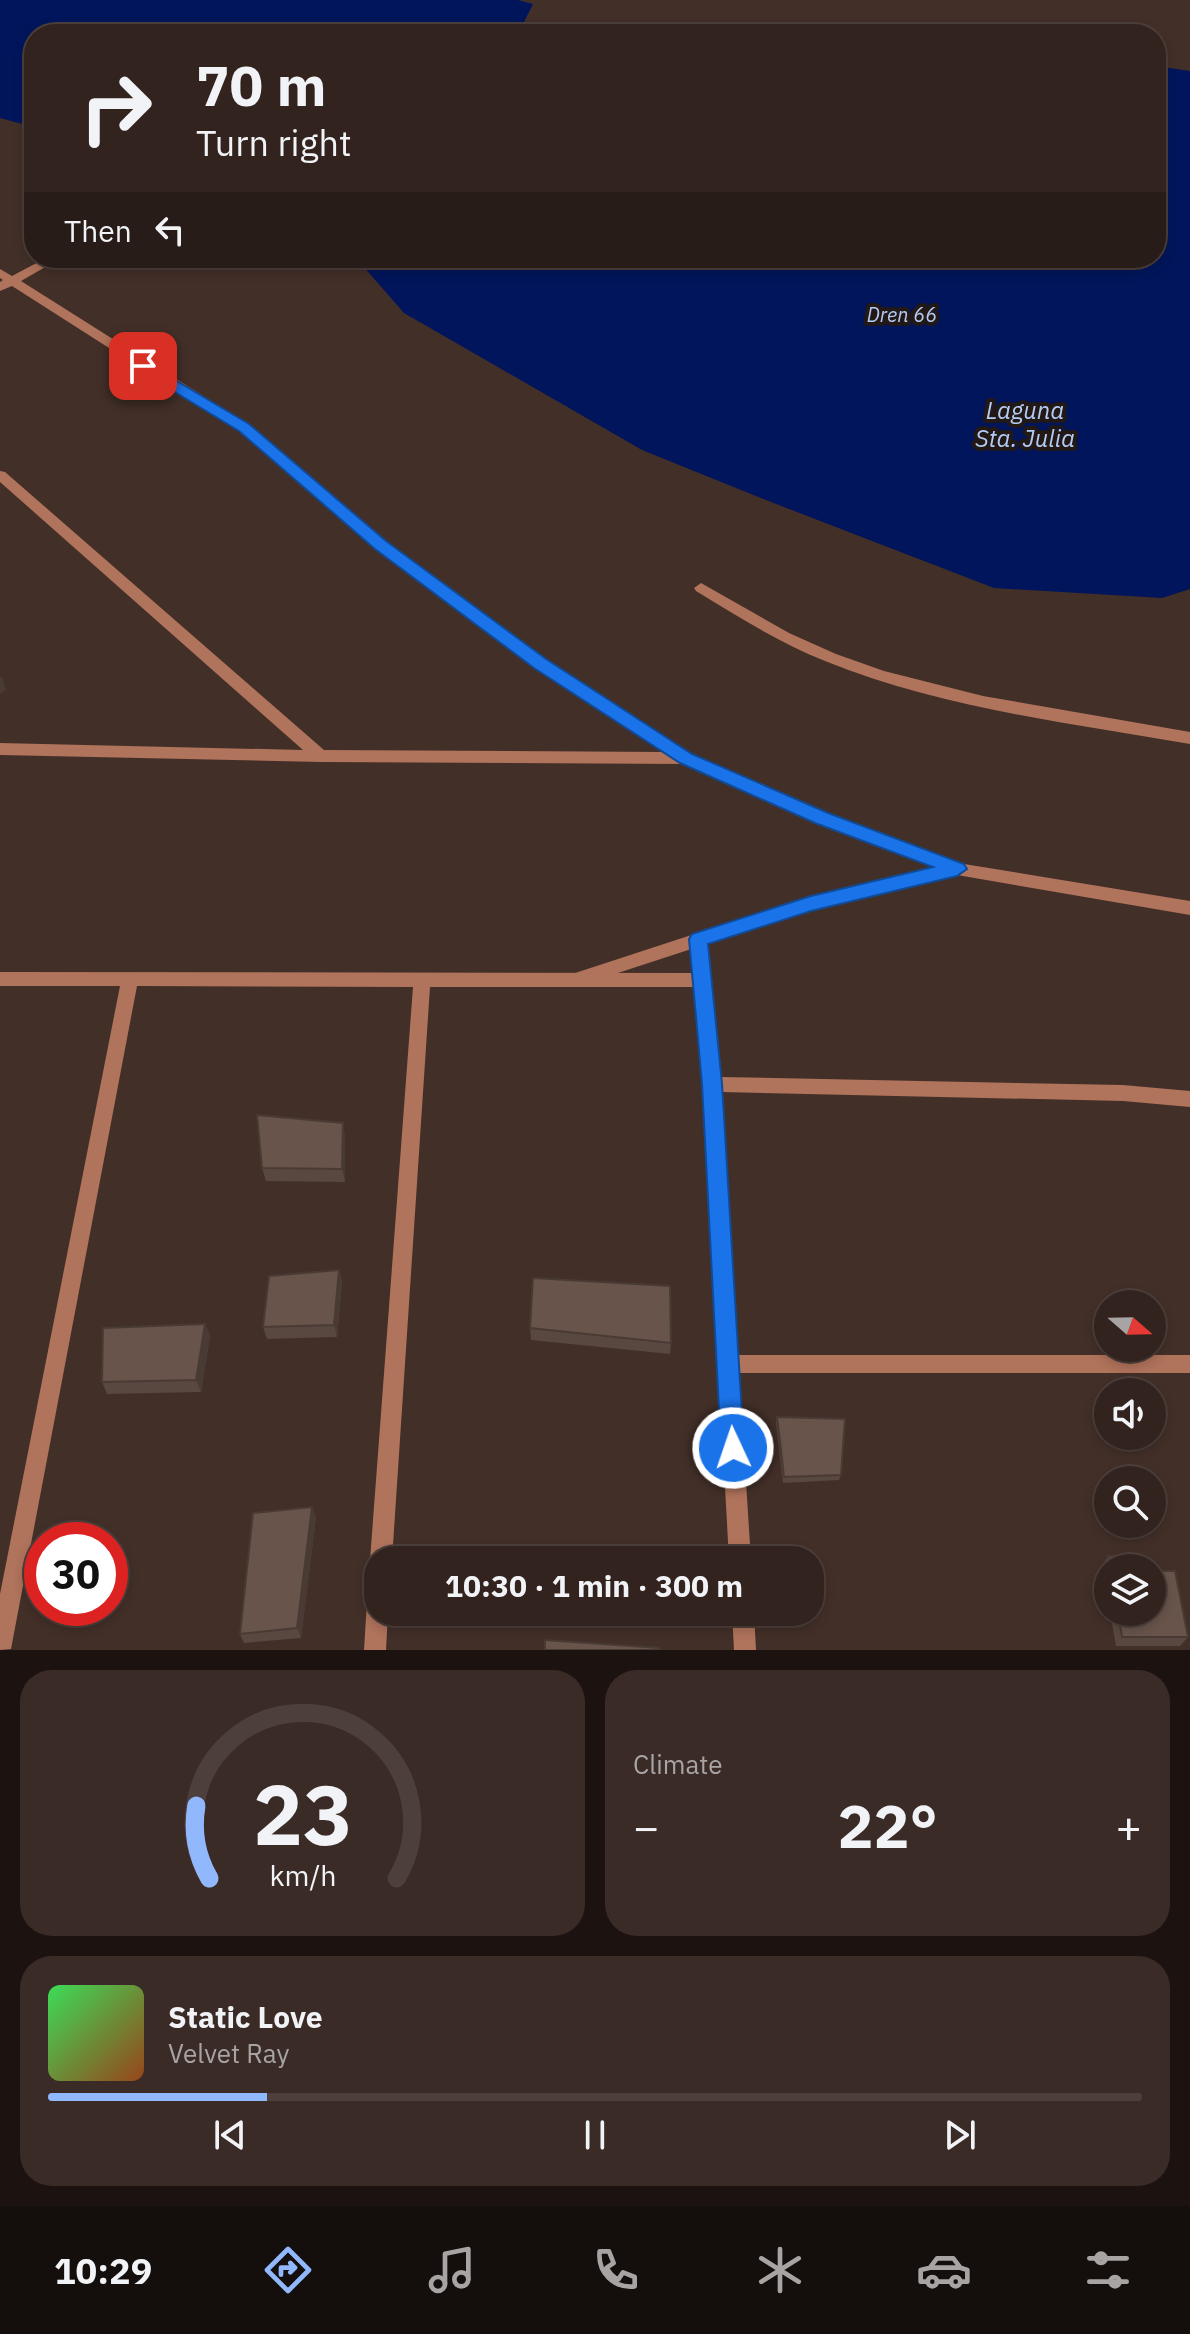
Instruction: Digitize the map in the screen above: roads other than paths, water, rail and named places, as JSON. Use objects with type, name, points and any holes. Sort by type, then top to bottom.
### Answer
[{"type":"street","points":[[4,280],[32,268]]},
{"type":"street","points":[[4,280],[244,428],[380,545],[540,663],[686,758],[821,818],[957,869],[1190,908]]},
{"type":"street","points":[[0,475],[320,756]]},
{"type":"street","points":[[701,588],[784,637],[889,677],[1050,714],[1190,738]]},
{"type":"street","points":[[0,749],[320,756],[686,758]]},
{"type":"street","points":[[570,981],[811,903],[957,869]]},
{"type":"street","points":[[698,939],[712,1084],[739,1546]]},
{"type":"street","points":[[0,979],[702,980]]},
{"type":"street","points":[[0,1649],[130,979]]},
{"type":"street","points":[[382,1546],[422,980]]},
{"type":"street","points":[[712,1084],[1123,1093],[1190,1099]]},
{"type":"street","points":[[728,1364],[1190,1364]]},
{"type":"street","points":[[375,1650],[376,1626]]},
{"type":"street","points":[[744,1626],[745,1650]]},
{"type":"water","points":[[0,0],[518,0],[533,4],[523,24],[24,24],[24,124],[0,118]]},
{"type":"water","name":"Laguna Sta. Julia","points":[[1166,67],[1190,71],[1190,589],[1162,598],[994,588],[642,450],[404,313],[365,268],[1166,268]]},
{"type":"water label","name":"Dren 66","points":[[902,314]]}]
